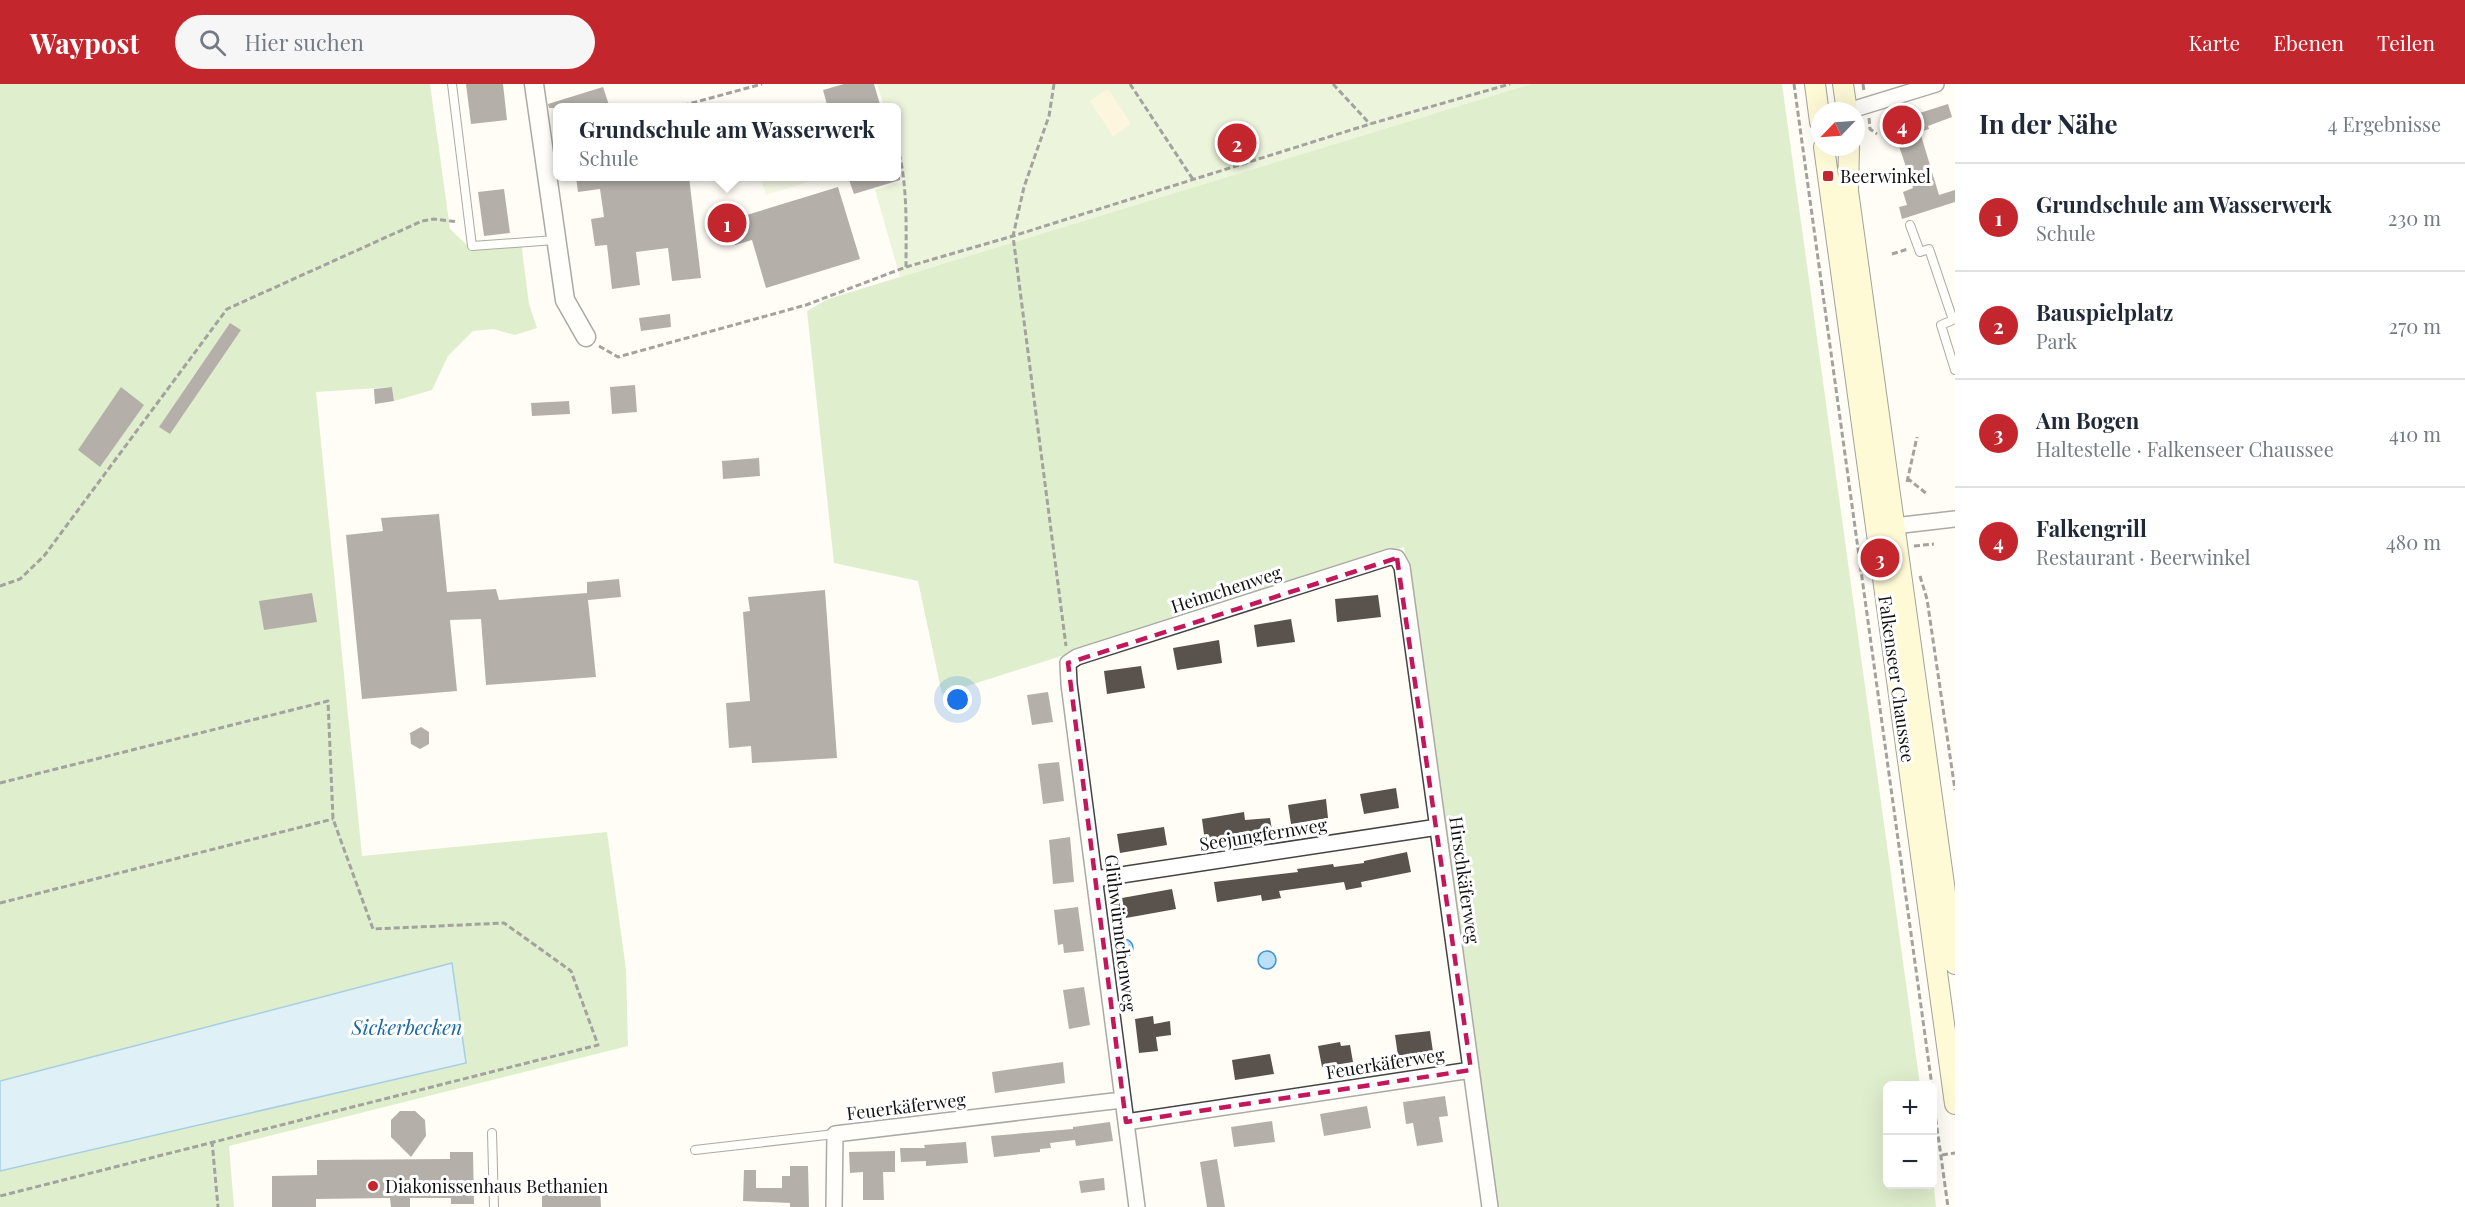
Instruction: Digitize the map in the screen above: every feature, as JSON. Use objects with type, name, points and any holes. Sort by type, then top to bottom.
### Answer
[{"type":"main road","points":[[1815,84],[1818,102]]},
{"type":"main road","points":[[1843,84],[1846,102]]},
{"type":"main road","name":"Falkenseer Chaussee","points":[[1825,156],[1955,964]]},
{"type":"main road","name":"Falkenseer Chaussee","points":[[1849,156],[1848,191],[1885,527],[1955,1104]]},
{"type":"street","points":[[534,84],[565,300],[586,337]]},
{"type":"street","points":[[1865,106],[1936,84]]},
{"type":"street","points":[[1885,527],[1955,519]]},
{"type":"street","name":"Heimchenweg","points":[[1068,663],[1077,657],[1390,557],[1397,558]]},
{"type":"street","name":"Hirschkäferweg","points":[[1397,558],[1402,567],[1491,1207]]},
{"type":"street","name":"Glühwürmchenweg","points":[[1068,663],[1137,1207]]},
{"type":"street","name":"Seejungfernweg","points":[[1095,879],[1438,827]]},
{"type":"street","name":"Feuerkäferweg","points":[[1126,1122],[1471,1070]]},
{"type":"street","name":"Feuerkäferweg","points":[[835,1134],[1122,1100]]},
{"type":"street","points":[[834,1207],[835,1134]]},
{"type":"lane","points":[[452,84],[472,246],[555,240]]},
{"type":"lane","points":[[1910,225],[1920,252],[1929,249],[1953,320],[1941,325],[1955,370]]},
{"type":"lane","points":[[492,1133],[494,1207]]},
{"type":"lane","name":"Feuerkäferweg","points":[[694,1150],[835,1134]]},
{"type":"path","points":[[692,103],[762,84]]},
{"type":"path","points":[[1054,84],[1049,116],[1024,187],[1012,236],[1068,663]]},
{"type":"path","points":[[1130,84],[1194,181]]},
{"type":"path","points":[[1333,84],[1370,124]]},
{"type":"path","points":[[1493,89],[1494,84]]},
{"type":"path","points":[[586,337],[618,357],[806,305],[906,267],[1194,181],[1370,124],[1510,84]]},
{"type":"path","points":[[1794,84],[1931,1081]]},
{"type":"path","points":[[901,159],[906,202],[906,267]]},
{"type":"path","points":[[0,586],[20,579],[44,556],[227,309],[422,221],[434,219],[469,223]]},
{"type":"path","points":[[1892,254],[1918,245]]},
{"type":"path","points":[[1905,487],[1917,437]]},
{"type":"path","points":[[1900,473],[1927,494]]},
{"type":"path","points":[[1911,547],[1934,544]]},
{"type":"path","points":[[1917,569],[1927,599],[1955,790]]},
{"type":"path","points":[[0,783],[328,700],[333,819],[373,929],[504,923],[571,971],[598,1045],[0,1196]]},
{"type":"path","points":[[0,903],[333,819]]},
{"type":"path","points":[[1937,1127],[1948,1207]]},
{"type":"path","points":[[213,1141],[218,1207]]},
{"type":"path","points":[[1941,1155],[1955,1153]]},
{"type":"highlighted area","points":[[1397,558],[1471,1070],[1126,1122],[1068,663]]},
{"type":"green space","points":[[0,84],[430,84],[450,229],[469,247],[521,242],[529,304],[537,328],[515,335],[493,329],[473,331],[448,356],[432,390],[394,401],[392,387],[316,392],[362,856],[607,832],[626,969],[628,1046],[229,1146],[234,1207],[0,1207],[0,1171],[466,1062],[452,963],[0,1081]]},
{"type":"green space","points":[[877,84],[1531,84],[900,277],[875,190],[905,181],[901,166],[901,103],[883,103]]},
{"type":"green space","points":[[1531,84],[1782,84],[1919,1081],[1883,1081],[1883,1189],[1934,1189],[1936,1207],[1497,1207],[1404,547],[942,694],[918,581],[834,563],[807,311],[828,299]]},
{"type":"green space","points":[[762,181],[811,181],[766,195]]},
{"type":"sand","points":[[1108,89],[1131,124],[1113,136],[1090,101]]},
{"type":"water","points":[[1124,939],[1130,942],[1133,948],[1130,954],[1124,957],[1118,954],[1115,948],[1118,942]]},
{"type":"water","points":[[1263,951],[1271,951],[1276,956],[1274,967],[1263,969],[1258,964],[1258,956]]},
{"type":"water","name":"Sickerbecken","points":[[452,963],[466,1063],[0,1171],[0,1081]]},
{"type":"building","points":[[466,84],[503,84],[507,120],[471,124]]},
{"type":"building","points":[[844,84],[874,84],[880,103],[827,103],[823,90]]},
{"type":"building","points":[[603,87],[608,103],[553,103],[553,108],[549,108],[548,104]]},
{"type":"building","points":[[1948,104],[1952,117],[1928,126],[1929,129],[1920,132],[1939,195],[1955,190],[1955,202],[1902,219],[1899,207],[1907,205],[1903,192],[1913,188],[1891,122]]},
{"type":"building","points":[[577,181],[689,181],[701,278],[672,281],[668,248],[636,252],[640,285],[612,289],[607,245],[595,246],[591,219],[604,217],[600,189],[578,192]]},
{"type":"building","points":[[849,181],[897,181],[854,194]]},
{"type":"building","points":[[838,187],[860,259],[766,288],[752,240],[735,245],[727,221]]},
{"type":"building","points":[[504,189],[510,233],[484,236],[478,192]]},
{"type":"building","points":[[670,314],[671,327],[641,331],[639,318]]},
{"type":"building","points":[[230,323],[241,330],[170,434],[159,427]]},
{"type":"building","points":[[635,385],[637,412],[612,414],[610,387]]},
{"type":"building","points":[[121,387],[144,405],[100,467],[78,450]]},
{"type":"building","points":[[392,387],[394,401],[375,404],[374,389]]},
{"type":"building","points":[[569,401],[570,414],[532,416],[531,403]]},
{"type":"building","points":[[759,458],[760,476],[723,479],[722,461]]},
{"type":"building","points":[[439,514],[447,592],[496,589],[499,600],[587,593],[587,582],[619,579],[621,597],[588,600],[596,677],[486,685],[481,619],[450,620],[457,691],[362,699],[346,535],[383,531],[381,518]]},
{"type":"building","points":[[825,590],[837,758],[752,763],[751,746],[729,748],[726,703],[750,701],[743,612],[750,611],[748,597]]},
{"type":"building","points":[[312,593],[317,622],[264,630],[259,601]]},
{"type":"building","points":[[1378,595],[1381,617],[1337,622],[1335,599]]},
{"type":"building","points":[[1291,619],[1295,642],[1257,647],[1254,625]]},
{"type":"building","points":[[1219,640],[1222,663],[1177,670],[1173,648]]},
{"type":"building","points":[[1141,666],[1145,688],[1107,694],[1104,671]]},
{"type":"building","points":[[1048,692],[1053,722],[1032,725],[1027,695]]},
{"type":"building","points":[[421,727],[429,732],[429,744],[420,749],[411,744],[410,733]]},
{"type":"building","points":[[1059,762],[1064,801],[1043,804],[1038,764]]},
{"type":"building","points":[[1396,788],[1399,808],[1364,814],[1360,794]]},
{"type":"building","points":[[1326,799],[1328,818],[1291,824],[1288,805]]},
{"type":"building","points":[[1244,812],[1245,820],[1270,818],[1272,830],[1205,842],[1202,819]]},
{"type":"building","points":[[1164,827],[1167,845],[1120,853],[1117,834]]},
{"type":"building","points":[[1070,837],[1074,882],[1053,884],[1049,840]]},
{"type":"building","points":[[1407,852],[1411,872],[1361,882],[1362,887],[1346,890],[1344,882],[1279,891],[1281,898],[1262,901],[1261,895],[1217,902],[1214,882],[1298,872],[1297,869],[1333,864],[1334,867],[1364,863],[1364,861]]},
{"type":"building","points":[[1172,889],[1176,909],[1126,918],[1122,898]]},
{"type":"building","points":[[1078,907],[1084,951],[1064,953],[1063,944],[1058,945],[1054,910]]},
{"type":"building","points":[[1084,987],[1090,1025],[1069,1029],[1063,990]]},
{"type":"building","points":[[1153,1016],[1154,1024],[1170,1021],[1171,1035],[1156,1037],[1158,1051],[1139,1053],[1135,1019]]},
{"type":"building","points":[[1430,1031],[1433,1052],[1398,1056],[1395,1035]]},
{"type":"building","points":[[1340,1042],[1341,1046],[1350,1045],[1353,1062],[1322,1067],[1318,1046]]},
{"type":"building","points":[[1270,1054],[1274,1074],[1235,1080],[1232,1060]]},
{"type":"building","points":[[1063,1062],[1065,1083],[995,1093],[992,1072]]},
{"type":"building","points":[[1445,1096],[1448,1116],[1439,1117],[1443,1142],[1417,1146],[1413,1123],[1406,1124],[1403,1102]]},
{"type":"building","points":[[1367,1106],[1371,1128],[1324,1136],[1320,1114]]},
{"type":"building","points":[[400,1111],[415,1111],[425,1120],[426,1136],[411,1157],[391,1137],[391,1120]]},
{"type":"building","points":[[1272,1121],[1275,1142],[1234,1147],[1231,1127]]},
{"type":"building","points":[[1110,1122],[1113,1141],[1076,1146],[1075,1140],[1050,1143],[1051,1148],[1040,1149],[1040,1152],[994,1157],[991,1136],[1073,1129],[1073,1127]]},
{"type":"building","points":[[966,1142],[968,1163],[926,1166],[926,1161],[901,1162],[900,1148],[925,1148],[924,1145]]},
{"type":"building","points":[[895,1151],[895,1172],[883,1172],[884,1200],[863,1200],[863,1172],[850,1173],[849,1152]]},
{"type":"building","name":"Diakonissenhaus Bethanien","points":[[450,1152],[473,1152],[474,1204],[451,1204],[451,1198],[410,1198],[410,1207],[391,1207],[390,1198],[316,1199],[316,1207],[272,1207],[272,1176],[317,1175],[317,1160],[450,1159]]},
{"type":"building","points":[[1217,1159],[1225,1207],[1207,1207],[1200,1162]]},
{"type":"building","points":[[790,1166],[808,1166],[809,1207],[790,1207],[790,1203],[743,1201],[744,1170],[756,1170],[756,1188],[782,1188],[782,1176],[790,1176]]},
{"type":"building","points":[[1104,1178],[1105,1190],[1081,1193],[1079,1181]]},
{"type":"building","points":[[542,1189],[600,1189],[601,1207],[542,1207]]},
{"type":"place","name":"Falkengrill","points":[[1902,125]]},
{"type":"place","name":"Bauspielplatz","points":[[1237,143]]},
{"type":"place","name":"Beerwinkel","points":[[1828,176]]},
{"type":"place","name":"Grundschule am Wasserwerk","points":[[727,223]]},
{"type":"place","name":"Am Bogen","points":[[1880,558]]},
{"type":"place","name":"Diakonissenhaus Bethanien","points":[[373,1186]]}]
